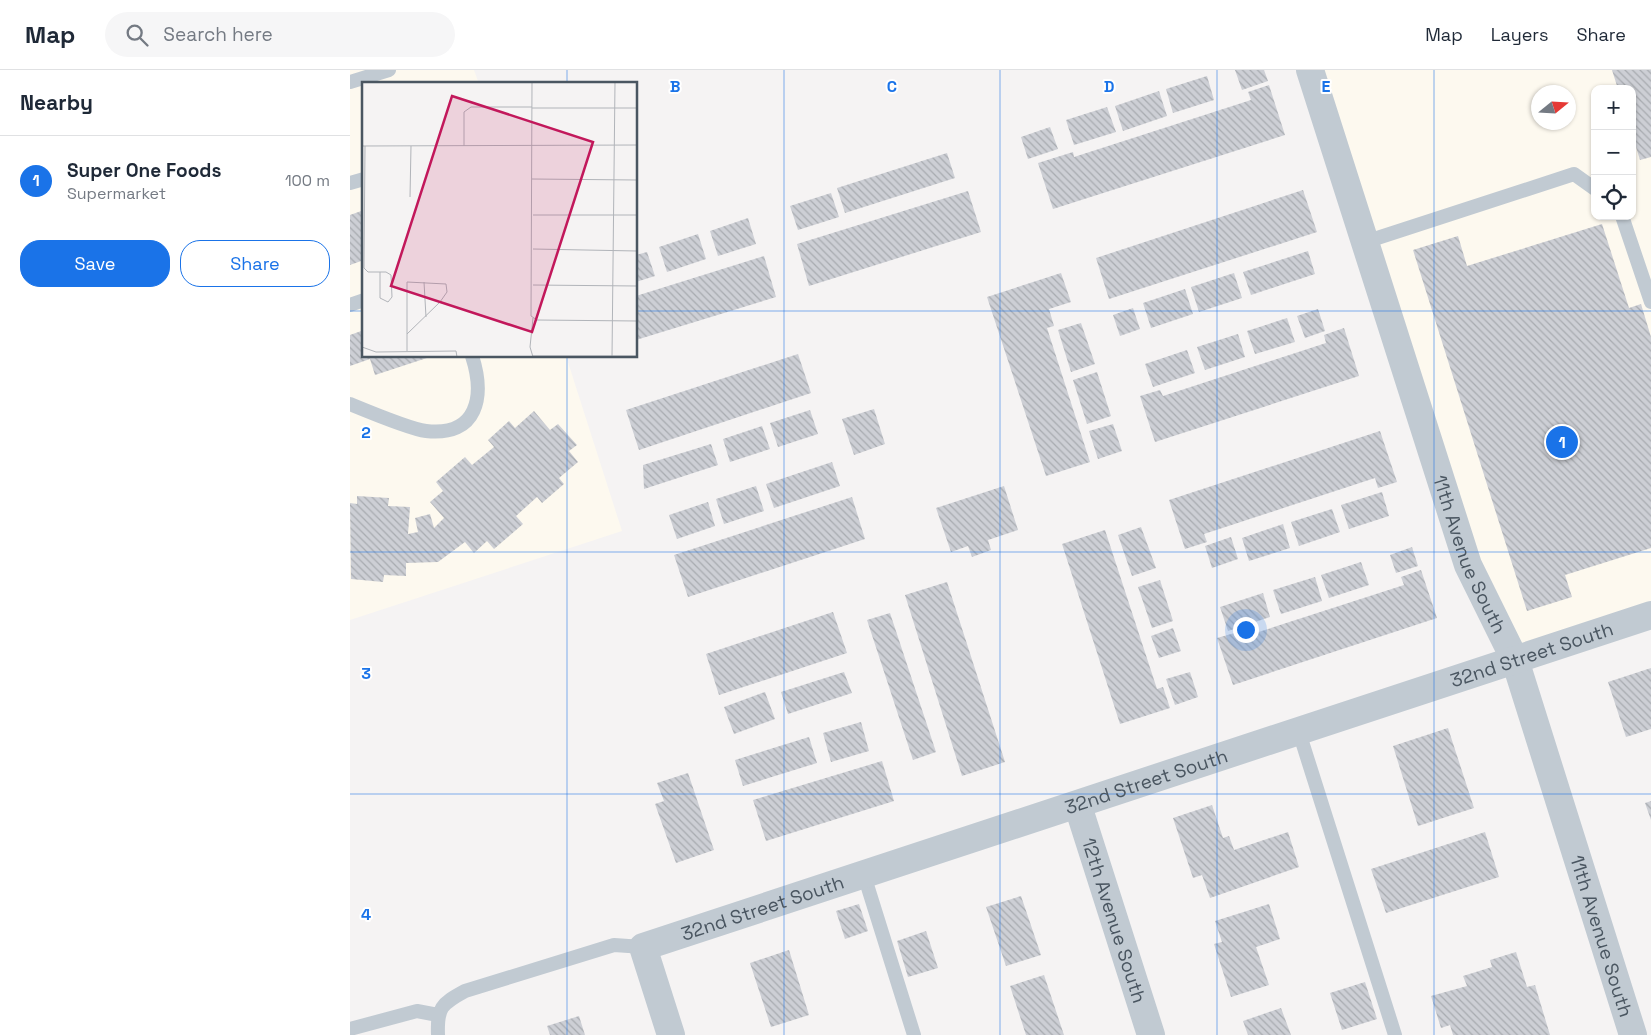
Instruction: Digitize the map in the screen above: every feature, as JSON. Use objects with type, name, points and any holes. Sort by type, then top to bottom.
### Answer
[{"type":"street","name":"11th Avenue South","points":[[1310,70],[1468,565],[1515,660],[1633,1035]]},
{"type":"street","name":"32nd Street South","points":[[643,947],[1078,806],[1651,615]]},
{"type":"street","name":"12th Avenue South","points":[[1078,806],[1151,1035]]},
{"type":"street","points":[[643,947],[671,1035]]},
{"type":"lane","points":[[350,82],[389,70]]},
{"type":"lane","points":[[1365,242],[1574,174],[1591,186]]},
{"type":"lane","points":[[350,183],[362,179]]},
{"type":"lane","points":[[1623,220],[1651,302]]},
{"type":"lane","points":[[350,305],[362,301]]},
{"type":"lane","points":[[351,406],[425,431],[444,430],[462,424],[476,410],[479,390],[478,374],[473,358]]},
{"type":"lane","points":[[1299,732],[1395,1035]]},
{"type":"lane","points":[[864,875],[914,1035]]},
{"type":"lane","points":[[438,1035],[438,1015],[448,1000],[465,991],[614,945],[643,947]]},
{"type":"lane","points":[[350,1029],[417,1011],[438,1015]]},
{"type":"shaded area","points":[[350,70],[474,70],[478,82],[362,82],[362,358],[567,358],[622,531],[350,620]]},
{"type":"shaded area","points":[[1308,70],[1651,70],[1651,616],[1515,660]]},
{"type":"building","points":[[1235,70],[1264,70],[1268,81],[1242,90]]},
{"type":"building","points":[[1612,70],[1651,70],[1651,157],[1640,160],[1636,147],[1636,85],[1617,85]]},
{"type":"building","points":[[1207,76],[1214,100],[1173,113],[1166,89]]},
{"type":"building","points":[[1269,85],[1285,135],[1053,209],[1038,163],[1073,152],[1074,157],[1251,100],[1248,92]]},
{"type":"building","points":[[1159,91],[1167,116],[1123,131],[1115,106]]},
{"type":"building","points":[[1107,107],[1116,132],[1074,145],[1066,120]]},
{"type":"building","points":[[1050,127],[1058,149],[1028,159],[1021,137]]},
{"type":"building","points":[[947,153],[955,178],[845,213],[837,188]]},
{"type":"building","points":[[1303,190],[1317,232],[1109,299],[1096,258]]},
{"type":"building","points":[[968,191],[981,232],[809,286],[797,244]]},
{"type":"building","points":[[831,193],[839,217],[798,230],[790,206]]},
{"type":"building","points":[[362,211],[362,261],[350,265],[350,215]]},
{"type":"building","points":[[748,218],[756,244],[718,256],[710,231]]},
{"type":"building","points":[[1602,224],[1629,308],[1641,304],[1651,337],[1651,548],[1565,575],[1572,597],[1527,611],[1413,250],[1458,236],[1467,266]]},
{"type":"building","points":[[698,234],[706,259],[667,272],[659,247]]},
{"type":"building","points":[[1308,251],[1315,274],[1251,295],[1243,272]]},
{"type":"building","points":[[647,252],[655,276],[638,281],[638,254]]},
{"type":"building","points":[[764,256],[776,297],[638,339],[638,295]]},
{"type":"building","points":[[1061,273],[1071,302],[1049,309],[1054,326],[1047,328],[1090,462],[1046,476],[987,297]]},
{"type":"building","points":[[1234,273],[1242,298],[1199,312],[1191,287]]},
{"type":"building","points":[[1185,289],[1193,314],[1151,328],[1143,303]]},
{"type":"building","points":[[1133,308],[1140,329],[1120,336],[1113,315]]},
{"type":"building","points":[[1318,309],[1325,331],[1305,338],[1297,316]]},
{"type":"building","points":[[1287,318],[1295,342],[1255,354],[1247,331]]},
{"type":"building","points":[[1081,323],[1095,364],[1071,372],[1058,330]]},
{"type":"building","points":[[1344,328],[1359,376],[1155,442],[1140,396],[1160,390],[1163,396],[1326,343],[1324,335]]},
{"type":"building","points":[[362,331],[362,358],[427,358],[375,375],[370,359],[350,366],[350,335]]},
{"type":"building","points":[[1238,334],[1245,357],[1205,370],[1197,347]]},
{"type":"building","points":[[1187,350],[1195,373],[1153,387],[1145,364]]},
{"type":"building","points":[[798,354],[811,393],[639,450],[626,410]]},
{"type":"building","points":[[1097,372],[1111,416],[1087,424],[1073,380]]},
{"type":"building","points":[[874,409],[885,444],[854,455],[842,419]]},
{"type":"building","points":[[810,410],[818,434],[778,447],[770,423]]},
{"type":"building","points":[[534,411],[550,430],[558,424],[577,445],[569,451],[578,462],[559,478],[564,484],[542,503],[537,497],[516,516],[523,524],[494,549],[487,541],[474,553],[465,542],[438,562],[406,563],[406,576],[384,575],[383,582],[351,579],[350,503],[357,504],[357,496],[389,498],[388,506],[410,507],[408,534],[418,532],[415,518],[430,514],[434,528],[444,518],[430,502],[443,491],[436,482],[465,457],[472,465],[494,447],[488,440],[509,421],[515,428]]},
{"type":"building","points":[[1113,424],[1122,451],[1098,459],[1089,431]]},
{"type":"building","points":[[762,426],[770,449],[730,462],[723,439]]},
{"type":"building","points":[[1380,431],[1397,482],[1378,488],[1375,478],[1204,534],[1207,542],[1185,549],[1169,500]]},
{"type":"building","points":[[711,444],[718,465],[644,489],[643,465]]},
{"type":"building","points":[[832,462],[840,486],[774,508],[766,484]]},
{"type":"building","points":[[756,486],[764,511],[724,524],[716,499]]},
{"type":"building","points":[[1004,486],[1018,530],[988,540],[991,550],[972,557],[968,546],[951,552],[936,508]]},
{"type":"building","points":[[1382,492],[1389,516],[1349,529],[1341,505]]},
{"type":"building","points":[[852,497],[865,539],[688,597],[674,555]]},
{"type":"building","points":[[708,502],[715,526],[677,539],[669,515]]},
{"type":"building","points":[[1332,509],[1340,532],[1299,546],[1291,522]]},
{"type":"building","points":[[1283,524],[1290,548],[1249,561],[1242,538]]},
{"type":"building","points":[[1141,527],[1156,568],[1132,576],[1118,535]]},
{"type":"building","points":[[1105,530],[1157,689],[1163,687],[1170,708],[1120,724],[1062,544]]},
{"type":"building","points":[[1231,537],[1238,559],[1212,568],[1205,546]]},
{"type":"building","points":[[1412,547],[1418,566],[1396,573],[1390,555]]},
{"type":"building","points":[[1361,562],[1369,585],[1329,598],[1321,575]]},
{"type":"building","points":[[1421,570],[1437,618],[1233,685],[1217,638],[1238,632],[1240,638],[1404,585],[1401,577]]},
{"type":"building","points":[[1315,577],[1322,601],[1281,614],[1273,590]]},
{"type":"building","points":[[1160,580],[1173,621],[1152,628],[1138,587]]},
{"type":"building","points":[[947,582],[1005,762],[962,776],[905,595]]},
{"type":"building","points":[[1263,593],[1270,617],[1228,631],[1220,607]]},
{"type":"building","points":[[833,612],[847,653],[719,695],[706,654]]},
{"type":"building","points":[[890,613],[936,752],[913,760],[867,620]]},
{"type":"building","points":[[1173,628],[1181,651],[1159,658],[1151,636]]},
{"type":"building","points":[[1651,668],[1651,729],[1626,737],[1608,682]]},
{"type":"building","points":[[844,672],[852,693],[788,714],[781,692]]},
{"type":"building","points":[[1190,672],[1198,697],[1175,705],[1166,679]]},
{"type":"building","points":[[765,692],[775,719],[734,734],[724,707]]},
{"type":"building","points":[[861,722],[869,751],[831,762],[823,733]]},
{"type":"building","points":[[1448,728],[1474,808],[1418,826],[1393,746]]},
{"type":"building","points":[[809,737],[817,763],[743,786],[735,760]]},
{"type":"building","points":[[882,761],[894,801],[766,841],[753,800]]},
{"type":"building","points":[[688,773],[714,850],[676,863],[655,804],[664,801],[657,783]]},
{"type":"building","points":[[1651,801],[1651,820],[1645,803]]},
{"type":"building","points":[[1212,805],[1223,838],[1229,836],[1234,850],[1288,832],[1299,867],[1210,898],[1202,875],[1193,878],[1173,818]]},
{"type":"building","points":[[1485,832],[1499,877],[1386,913],[1371,869]]},
{"type":"building","points":[[1021,896],[1041,955],[1006,966],[986,907]]},
{"type":"building","points":[[859,904],[868,931],[845,939],[836,911]]},
{"type":"building","points":[[1269,904],[1280,939],[1256,947],[1269,985],[1231,997],[1214,944],[1222,942],[1215,921]]},
{"type":"building","points":[[926,931],[938,968],[908,977],[897,941]]},
{"type":"building","points":[[789,950],[809,1015],[771,1027],[750,963]]},
{"type":"building","points":[[1516,952],[1527,987],[1535,985],[1550,1035],[1453,1035],[1450,1025],[1441,1028],[1431,996],[1467,986],[1463,976],[1492,967],[1490,960]]},
{"type":"building","points":[[1044,975],[1064,1035],[1026,1035],[1010,986]]},
{"type":"building","points":[[1365,982],[1377,1019],[1342,1030],[1330,993]]},
{"type":"building","points":[[1281,1008],[1291,1035],[1248,1035],[1243,1021]]},
{"type":"building","points":[[579,1016],[585,1035],[550,1035],[547,1026]]},
{"type":"place","name":"Super One Foods","points":[[1562,442]]}]
